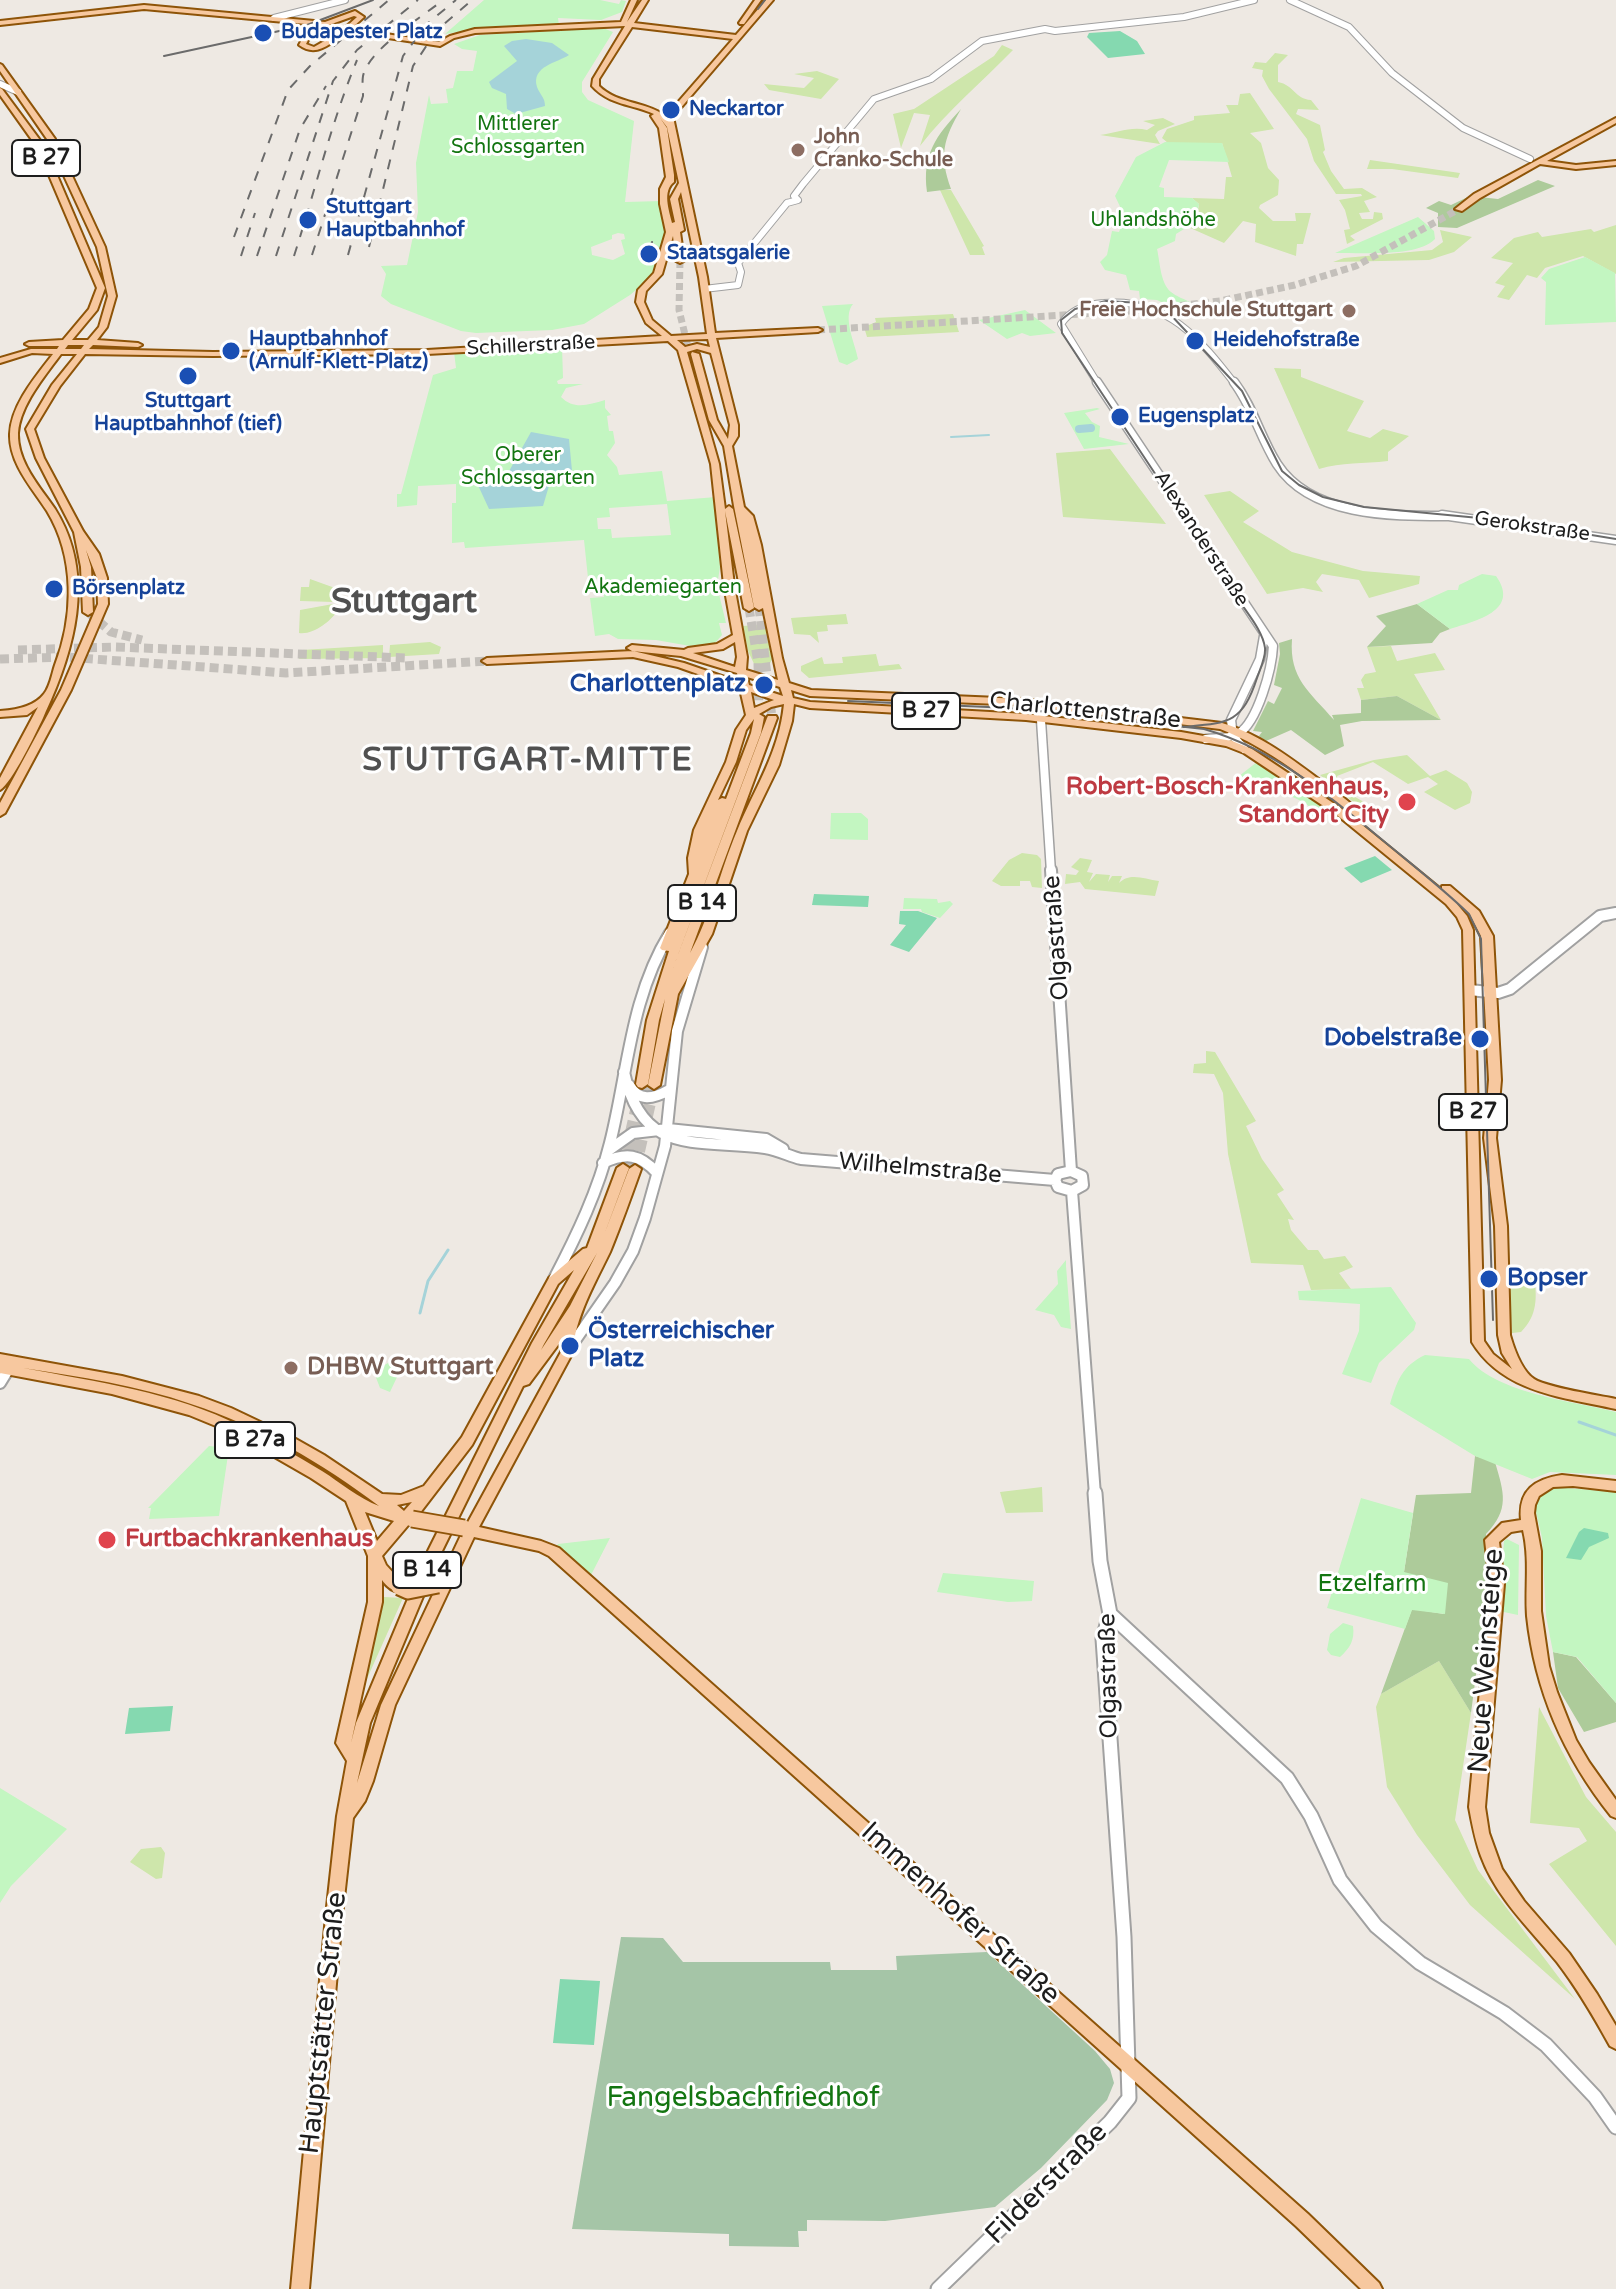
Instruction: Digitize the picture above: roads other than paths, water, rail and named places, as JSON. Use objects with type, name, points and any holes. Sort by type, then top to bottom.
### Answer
[{"type":"main road","points":[[634,0],[627,24],[617,34],[587,82],[587,90],[599,99],[661,118]]},
{"type":"main road","points":[[645,0],[627,24],[595,86],[610,99],[649,108],[669,106]]},
{"type":"main road","points":[[754,12],[758,0]]},
{"type":"main road","points":[[728,446],[734,436],[734,425],[703,334],[704,289],[669,117],[754,12],[770,0]]},
{"type":"main road","points":[[0,25],[136,8],[329,23],[358,13],[361,17],[349,27],[359,31]]},
{"type":"main road","points":[[177,11],[241,20],[274,18]]},
{"type":"main road","points":[[590,26],[630,12]]},
{"type":"main road","points":[[241,20],[249,16]]},
{"type":"main road","points":[[307,21],[312,27],[302,42],[306,48],[325,47],[344,31],[440,44],[475,31],[627,24],[734,36]]},
{"type":"main road","points":[[602,25],[617,34]]},
{"type":"main road","points":[[682,184],[674,199],[682,261],[661,118],[734,36]]},
{"type":"main road","name":"B 27","points":[[4,73],[51,139],[101,247],[112,296],[109,314],[99,333],[76,346],[19,413],[14,427],[15,446]]},
{"type":"main road","name":"B 27","points":[[0,86],[41,147],[100,283],[97,305],[76,346],[73,362],[34,421]]},
{"type":"main road","points":[[649,108],[670,124]]},
{"type":"main road","points":[[1477,196],[1483,186],[1616,112]]},
{"type":"main road","points":[[1459,209],[1477,196],[1616,120]]},
{"type":"main road","points":[[1530,159],[1576,167],[1616,163]]},
{"type":"main road","points":[[670,175],[664,189],[670,232],[658,274],[640,295],[649,321],[686,353]]},
{"type":"main road","points":[[669,221],[673,210]]},
{"type":"main road","points":[[634,337],[649,321]]},
{"type":"main road","points":[[634,337],[817,330]]},
{"type":"main road","points":[[664,335],[723,332]]},
{"type":"main road","points":[[99,333],[125,348]]},
{"type":"main road","points":[[686,353],[697,346],[703,334]]},
{"type":"main road","points":[[686,353],[703,334]]},
{"type":"main road","name":"Schillerstraße","points":[[437,346],[620,335],[634,337]]},
{"type":"main road","points":[[634,337],[686,353]]},
{"type":"main road","name":"Schillerstraße","points":[[409,353],[634,337]]},
{"type":"main road","points":[[38,346],[76,346],[102,353]]},
{"type":"main road","points":[[0,358],[38,346],[409,353],[437,346]]},
{"type":"main road","points":[[73,362],[125,348],[262,350],[437,346]]},
{"type":"main road","name":"B 14","points":[[686,353],[713,420],[728,446],[729,502]]},
{"type":"main road","name":"B 14","points":[[686,353],[729,502],[754,607]]},
{"type":"main road","points":[[0,813],[58,707],[103,604],[102,578],[90,546],[78,531],[35,445],[30,433],[34,421],[19,413]]},
{"type":"main road","points":[[0,787],[50,695],[63,660],[72,615],[74,583],[67,543],[15,446],[35,445]]},
{"type":"main road","points":[[729,502],[723,519],[729,585],[738,636]]},
{"type":"main road","name":"B 14","points":[[729,502],[748,516],[777,658],[789,700],[740,807],[696,919],[670,999],[648,1084],[653,1020],[667,969],[739,780],[755,717],[748,677]]},
{"type":"main road","points":[[78,531],[86,567],[88,612]]},
{"type":"main road","points":[[72,615],[84,620],[99,619]]},
{"type":"main road","name":"B 27","points":[[723,671],[708,673],[633,654],[487,658],[626,648],[675,652],[710,650],[738,636],[748,677],[759,691],[789,700]]},
{"type":"main road","name":"B 27","points":[[675,652],[723,671],[786,687]]},
{"type":"main road","points":[[748,677],[769,669],[777,658]]},
{"type":"main road","points":[[708,673],[716,669],[723,671]]},
{"type":"main road","name":"B 27","points":[[748,677],[789,700]]},
{"type":"main road","name":"Charlottenstraße","points":[[786,687],[830,694],[1040,705],[1234,729]]},
{"type":"main road","points":[[759,691],[770,703],[779,721]]},
{"type":"main road","points":[[755,717],[770,703],[830,694]]},
{"type":"main road","points":[[839,707],[835,700],[842,694]]},
{"type":"main road","points":[[0,714],[23,713],[50,695]]},
{"type":"main road","name":"Charlottenstraße","points":[[789,700],[839,707],[1041,719],[1206,739]]},
{"type":"main road","points":[[755,717],[767,715],[779,721]]},
{"type":"main road","name":"B 14","points":[[693,873],[691,857],[700,825],[732,758],[742,728],[755,717]]},
{"type":"main road","name":"B 14","points":[[670,999],[702,943],[742,831],[774,765],[779,721]]},
{"type":"main road","name":"B 27","points":[[1234,729],[1331,793],[1475,913],[1487,936],[1495,1080],[1490,1138],[1501,1226],[1504,1335],[1508,1353],[1527,1380]]},
{"type":"main road","name":"B 27","points":[[1206,739],[1244,749],[1350,819],[1457,909],[1468,930],[1477,1333],[1483,1353],[1503,1372],[1616,1404]]},
{"type":"main road","name":"B 14","points":[[667,969],[663,956],[693,873],[722,802],[731,784],[739,780]]},
{"type":"main road","name":"B 14","points":[[740,807],[742,831]]},
{"type":"main road","name":"Hauptstätter Straße","points":[[300,2289],[330,1952],[354,1758],[372,1699],[435,1551],[538,1343],[593,1248],[629,1168],[605,1248],[586,1286],[536,1368],[517,1390]]},
{"type":"main road","points":[[401,1590],[383,1574],[374,1558],[381,1544],[408,1518],[467,1441],[553,1281],[593,1248]]},
{"type":"main road","points":[[345,1816],[359,1801],[386,1710],[444,1579],[527,1420],[567,1352],[566,1343],[580,1311],[586,1286]]},
{"type":"main road","name":"B 27a","points":[[3,1364],[175,1394],[226,1412],[292,1445],[408,1518]]},
{"type":"main road","name":"B 27a","points":[[3,1364],[185,1408],[241,1432],[344,1494],[359,1508],[384,1516],[468,1529]]},
{"type":"main road","points":[[1530,1524],[1529,1500],[1542,1486],[1570,1480],[1616,1486]]},
{"type":"main road","points":[[375,1496],[402,1500],[428,1490]]},
{"type":"main road","name":"B 27a","points":[[359,1508],[374,1558],[376,1590]]},
{"type":"main road","name":"Neue Weinsteige","points":[[1616,1811],[1568,1738],[1541,1671],[1534,1611],[1534,1540],[1530,1524],[1507,1527],[1492,1540],[1497,1584],[1477,1807],[1481,1840],[1493,1872],[1564,1959],[1616,2041]]},
{"type":"main road","points":[[468,1529],[489,1536]]},
{"type":"main road","points":[[463,1546],[489,1536]]},
{"type":"main road","name":"Immenhofer Straße","points":[[489,1536],[541,1546],[589,1583],[1302,2220],[1373,2289]]},
{"type":"main road","points":[[376,1590],[401,1590],[444,1579]]},
{"type":"main road","name":"Hauptstätter Straße","points":[[354,1758],[343,1743],[376,1590]]},
{"type":"street","points":[[274,18],[345,0]]},
{"type":"street","points":[[704,289],[738,285],[741,272],[738,263],[787,203],[798,200],[794,196],[870,103],[931,79],[982,41],[1009,34],[1040,32],[1049,35],[1055,31],[1194,16],[1254,0]]},
{"type":"street","points":[[1290,0],[1349,27],[1392,73],[1463,128],[1530,159]]},
{"type":"street","points":[[296,20],[332,4]]},
{"type":"street","points":[[296,20],[297,15],[304,12]]},
{"type":"street","points":[[312,12],[318,22]]},
{"type":"street","points":[[4,73],[0,86],[18,92]]},
{"type":"street","name":"Gerokstraße","points":[[1137,443],[1064,333],[1061,324],[1073,311],[1102,303],[1141,304],[1167,314],[1236,385],[1249,404],[1281,471],[1307,491],[1348,505],[1507,522],[1616,540]]},
{"type":"street","name":"Alexanderstraße","points":[[1137,443],[1273,646],[1274,659],[1260,695],[1234,729]]},
{"type":"street","points":[[1244,749],[1234,729],[1260,659],[1264,636]]},
{"type":"street","name":"Olgastraße","points":[[1040,705],[1071,1171]]},
{"type":"street","points":[[1206,739],[1234,729]]},
{"type":"street","points":[[1470,990],[1490,993],[1515,987],[1612,913]]},
{"type":"street","points":[[567,1352],[633,1251],[657,1173],[666,1137],[669,1090],[680,1019],[702,943],[696,919]]},
{"type":"street","points":[[553,1281],[579,1227],[605,1157],[648,974],[658,948],[671,931]]},
{"type":"street","points":[[624,1072],[638,1097],[657,1096],[669,1090]]},
{"type":"street","points":[[624,1072],[630,1102],[655,1130],[666,1137]]},
{"type":"street","points":[[605,1157],[633,1133],[655,1130]]},
{"type":"street","name":"Wilhelmstraße","points":[[666,1137],[691,1134],[766,1139],[782,1147],[785,1155]]},
{"type":"street","name":"Wilhelmstraße","points":[[666,1137],[685,1142],[769,1148],[801,1159],[1055,1180]]},
{"type":"street","points":[[605,1157],[642,1157],[657,1173]]},
{"type":"street","points":[[1071,1171],[1079,1174],[1084,1182],[1072,1191],[1062,1189],[1055,1180],[1062,1172],[1071,1171]]},
{"type":"street","name":"Olgastraße","points":[[1072,1191],[1100,1561],[1110,1614],[1103,1639],[1130,2066]]},
{"type":"street","points":[[0,1383],[3,1364]]},
{"type":"street","points":[[1110,1614],[1287,1778],[1311,1816],[1340,1880],[1376,1926],[1420,1963],[1504,2013],[1546,2045],[1595,2097],[1616,2127]]},
{"type":"street","name":"Filderstraße","points":[[938,2289],[1122,2108],[1131,2087],[1130,2066]]},
{"type":"water","points":[[526,39],[552,43],[569,55],[546,66],[538,74],[537,87],[545,106],[516,114],[507,109],[506,94],[492,88],[489,82],[517,61],[504,46]]},
{"type":"water","points":[[531,432],[569,439],[572,471],[551,479],[543,506],[489,509],[477,483],[508,473]]},
{"type":"waterway","points":[[1079,429],[1091,428]]},
{"type":"waterway","points":[[951,437],[989,435]]},
{"type":"waterway","points":[[420,1313],[428,1281],[448,1250]]},
{"type":"waterway","points":[[1579,1422],[1616,1435]]},
{"type":"tunnel","points":[[818,330],[1130,311],[1220,301],[1295,285],[1356,266],[1459,209]]},
{"type":"tunnel","points":[[680,261],[679,310],[690,355]]},
{"type":"tunnel","points":[[759,607],[772,718]]},
{"type":"tunnel","points":[[749,608],[758,663],[759,717]]},
{"type":"tunnel","points":[[88,612],[111,632],[142,640]]},
{"type":"tunnel","points":[[18,650],[115,647],[407,658]]},
{"type":"tunnel","points":[[0,659],[65,657],[286,673],[487,661]]},
{"type":"tunnel","points":[[623,1168],[642,1084]]},
{"type":"tunnel","points":[[635,1169],[654,1085]]},
{"type":"tram line","points":[[164,56],[307,25],[373,0]]},
{"type":"tram line","points":[[758,9],[765,0]]},
{"type":"tram line","points":[[646,260],[652,242]]},
{"type":"tram line","points":[[1184,727],[1222,722],[1239,713],[1251,693],[1262,663],[1264,642],[1254,622],[1062,333],[1061,320],[1075,309],[1106,301],[1142,303],[1169,313],[1242,391],[1282,471],[1299,485],[1323,497],[1364,507],[1500,520],[1616,539]]},
{"type":"tram line","points":[[848,701],[1011,708],[1184,727]]},
{"type":"tram line","points":[[1184,727],[1204,729],[1229,738],[1298,774],[1360,821],[1469,914],[1481,939],[1493,1320]]},
{"type":"railway","points":[[234,237],[288,90],[310,66],[389,0]]},
{"type":"railway","points":[[276,256],[333,81],[357,50],[418,0]]},
{"type":"railway","points":[[312,255],[363,96],[363,76],[367,66],[385,45],[443,0]]},
{"type":"railway","points":[[348,255],[403,56],[428,23],[456,0]]},
{"type":"railway","points":[[369,247],[413,66],[437,30],[472,0]]},
{"type":"railway","points":[[294,256],[331,133],[357,60]]},
{"type":"railway","points":[[257,256],[300,129],[326,86]]},
{"type":"railway","points":[[241,256],[255,213]]},
{"type":"place","name":"Budapester Platz","points":[[263,33]]},
{"type":"place","name":"Neckartor","points":[[671,110]]},
{"type":"place","name":"John Cranko-Schule","points":[[798,150]]},
{"type":"place","name":"Stuttgart Hauptbahnhof","points":[[308,220]]},
{"type":"place","name":"Staatsgalerie","points":[[649,254]]},
{"type":"place","name":"Freie Hochschule Stuttgart","points":[[1349,311]]},
{"type":"place","name":"Heidehofstraße","points":[[1195,341]]},
{"type":"place","name":"Hauptbahnhof (Arnulf-Klett-Platz)","points":[[231,351]]},
{"type":"place","name":"Stuttgart Hauptbahnhof (tief)","points":[[188,376]]},
{"type":"place","name":"Eugensplatz","points":[[1120,417]]},
{"type":"place","name":"Börsenplatz","points":[[54,589]]},
{"type":"place","name":"Charlottenplatz","points":[[764,685]]},
{"type":"place","name":"Robert-Bosch-Krankenhaus, Standort City","points":[[1407,802]]},
{"type":"place","name":"Dobelstraße","points":[[1480,1039]]},
{"type":"place","name":"Bopser","points":[[1489,1279]]},
{"type":"place","name":"Österreichischer Platz","points":[[570,1346]]},
{"type":"place","name":"DHBW Stuttgart","points":[[291,1368]]},
{"type":"place","name":"Furtbachkrankenhaus","points":[[107,1540]]},
{"type":"district","name":"Stuttgart","points":[[404,603]]},
{"type":"district","name":"STUTTGART-MITTE","points":[[528,762]]},
{"type":"park label","name":"Mittlerer Schlossgarten","points":[[518,136]]},
{"type":"park label","name":"Uhlandshöhe","points":[[1153,221]]},
{"type":"park label","name":"Oberer Schlossgarten","points":[[528,468]]},
{"type":"park label","name":"Akademiegarten","points":[[663,588]]},
{"type":"park label","name":"Etzelfarm","points":[[1372,1585]]},
{"type":"park label","name":"Fangelsbachfriedhof","points":[[743,2099]]}]
